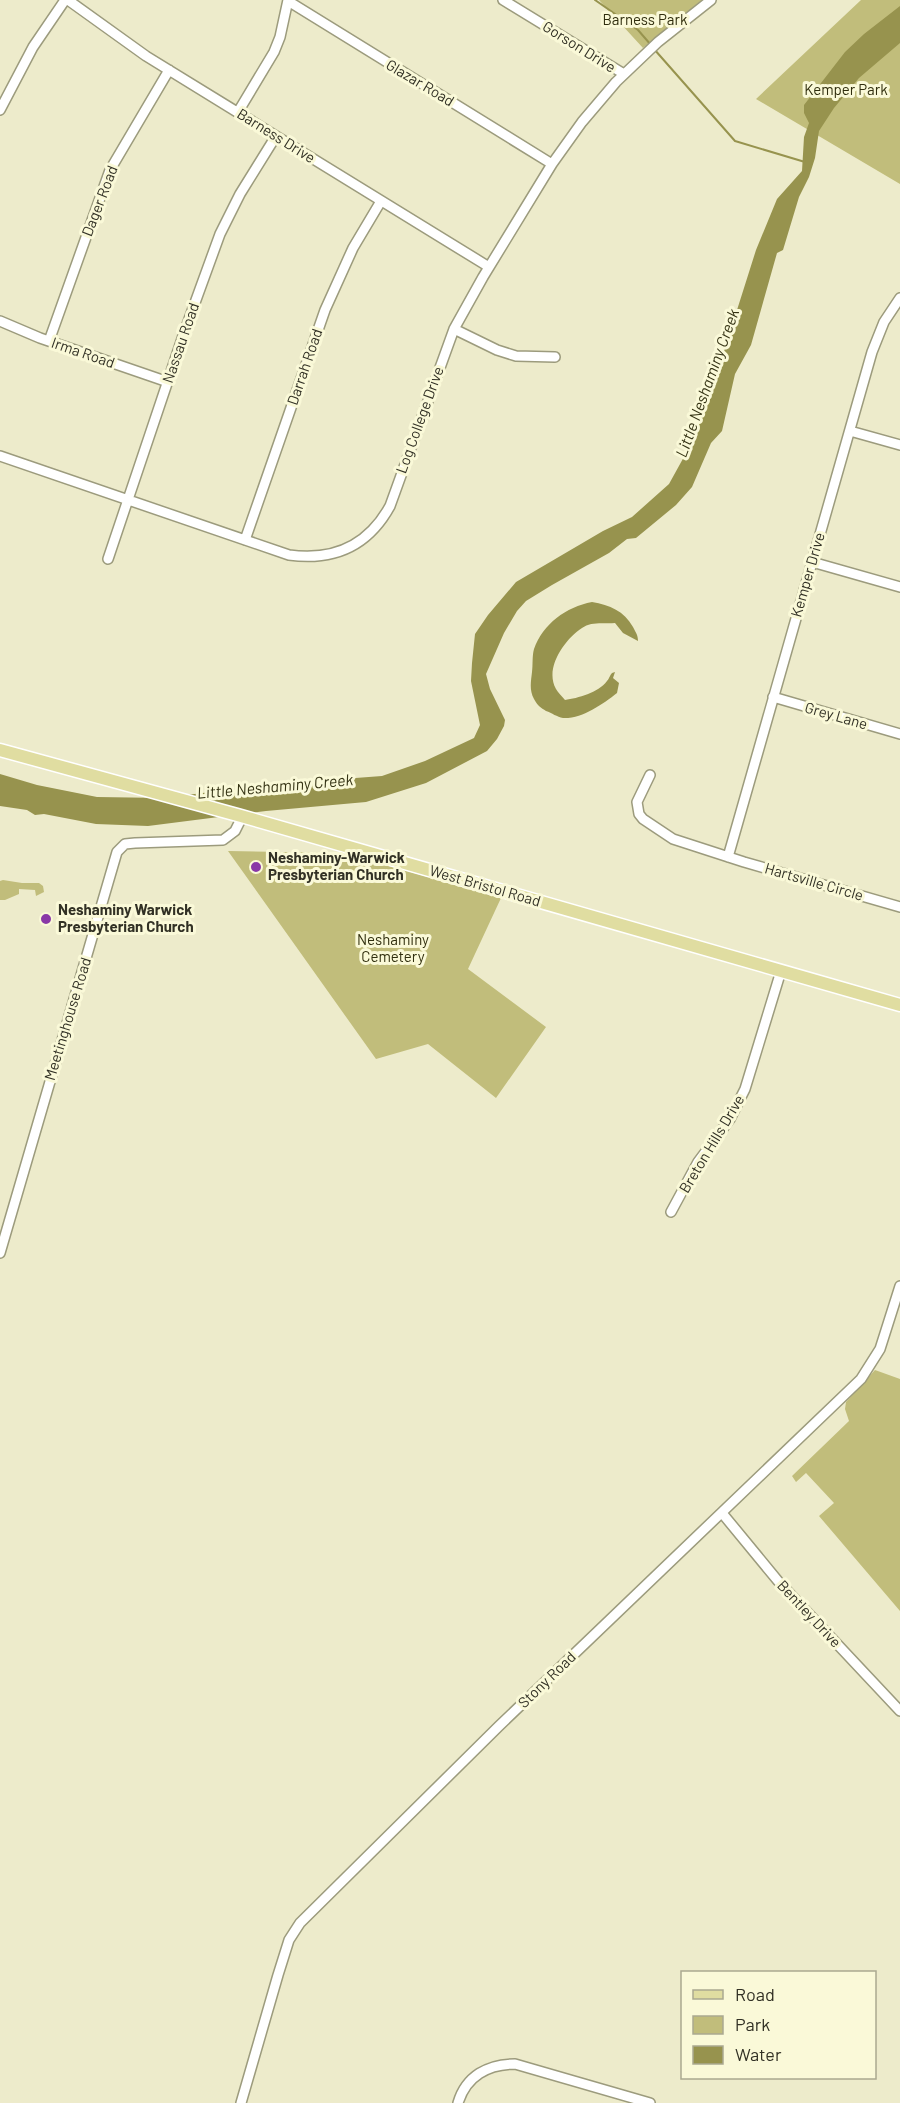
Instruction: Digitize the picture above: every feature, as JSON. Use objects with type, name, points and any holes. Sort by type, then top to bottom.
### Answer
[{"type":"main road","name":"West Bristol Road","points":[[0,750],[242,816],[900,1005]]},
{"type":"street","name":"Barness Drive","points":[[66,0],[169,70],[489,267]]},
{"type":"street","points":[[0,110],[33,47],[66,0]]},
{"type":"street","name":"Gorson Drive","points":[[503,0],[624,74]]},
{"type":"street","name":"Log College Drive","points":[[0,456],[289,555],[314,557],[343,550],[369,534],[390,506],[454,329],[552,164],[582,122],[624,74],[656,43],[711,0]]},
{"type":"street","points":[[238,112],[274,52],[280,37],[288,1]]},
{"type":"street","name":"Glazar Road","points":[[288,1],[552,164]]},
{"type":"street","name":"Dager Road","points":[[50,341],[110,170],[169,70]]},
{"type":"street","name":"Nassau Road","points":[[108,559],[220,234],[240,194],[276,136]]},
{"type":"street","name":"Darrah Road","points":[[245,540],[324,310],[348,256],[381,201]]},
{"type":"street","name":"Kemper Drive","points":[[728,857],[877,337],[896,311],[900,298]]},
{"type":"street","name":"Irma Road","points":[[0,321],[168,382]]},
{"type":"street","points":[[454,329],[516,356],[555,357]]},
{"type":"street","points":[[850,431],[900,445]]},
{"type":"street","points":[[812,562],[900,587]]},
{"type":"street","name":"Grey Lane","points":[[773,697],[900,734]]},
{"type":"street","name":"Hartsville Circle","points":[[650,776],[637,802],[639,814],[673,839],[900,907]]},
{"type":"street","name":"Meetinghouse Road","points":[[0,1253],[117,852],[125,844],[223,840],[235,831],[242,816]]},
{"type":"street","name":"Breton Hills Drive","points":[[671,1212],[699,1162],[739,1104],[781,971]]},
{"type":"street","name":"Stony Road","points":[[241,2103],[289,1940],[300,1923],[499,1726],[866,1372],[885,1337],[900,1286]]},
{"type":"street","name":"Bentley Drive","points":[[722,1513],[778,1581],[900,1712]]},
{"type":"street","points":[[458,2103],[462,2092],[476,2075],[486,2069],[504,2064],[515,2064],[650,2103]]},
{"type":"green space","name":"Barness Park","points":[[599,0],[702,0],[643,48]]},
{"type":"green space","name":"Kemper Park","points":[[861,0],[900,0],[900,184],[756,99]]},
{"type":"green space","name":"Neshaminy Cemetery","points":[[228,851],[337,853],[501,898],[468,969],[546,1027],[496,1098],[428,1044],[376,1059]]},
{"type":"green space","points":[[0,881],[39,883],[43,886],[44,892],[36,896],[35,890],[19,889],[19,894],[0,900]]},
{"type":"green space","points":[[875,1370],[900,1379],[900,1611],[819,1516],[834,1503],[806,1473],[796,1482],[792,1476],[849,1421],[845,1409],[846,1402]]},
{"type":"water","name":"Little Neshaminy Creek","points":[[900,6],[900,43],[859,78],[834,108],[819,131],[815,158],[809,177],[799,197],[783,250],[777,253],[751,345],[735,374],[722,431],[711,443],[692,487],[676,505],[636,538],[627,539],[609,553],[552,585],[526,601],[517,611],[504,633],[486,674],[490,689],[505,720],[497,739],[487,751],[426,783],[366,802],[266,811],[148,826],[96,824],[44,814],[35,815],[27,810],[0,806],[0,774],[37,785],[97,797],[164,798],[263,785],[382,776],[425,761],[474,738],[480,725],[471,681],[475,634],[516,582],[603,531],[632,517],[669,484],[706,408],[756,250],[777,199],[802,171],[804,137],[809,123],[804,113],[804,105],[845,52]]},
{"type":"water","points":[[592,602],[611,607],[621,613],[633,627],[638,641],[623,633],[615,623],[589,624],[569,639],[554,663],[553,672],[556,689],[565,700],[593,692],[615,672],[613,678],[619,683],[617,693],[599,706],[577,716],[563,718],[546,711],[536,703],[532,696],[534,649],[549,624],[565,612]]},
{"type":"waterway","points":[[595,0],[638,30],[651,45]]},
{"type":"waterway","points":[[654,49],[735,141],[805,162]]},
{"type":"place","name":"Neshaminy-Warwick Presbyterian Church","points":[[256,867]]},
{"type":"place","name":"Neshaminy Warwick Presbyterian Church","points":[[46,919]]}]
